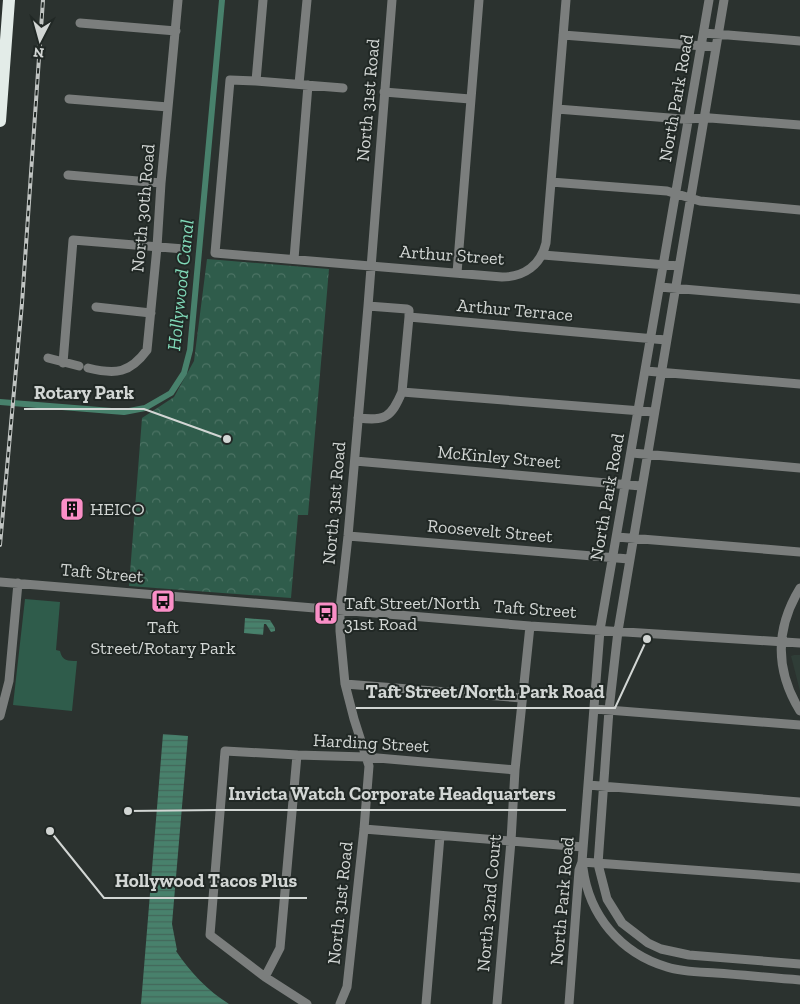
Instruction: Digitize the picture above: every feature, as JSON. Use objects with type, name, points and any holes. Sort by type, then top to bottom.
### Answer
[{"type":"highway","points":[[0,121],[9,0]]},
{"type":"street","name":"North 30th Road","points":[[48,358],[104,372],[125,371],[138,362],[148,350],[157,247],[160,183],[178,0]]},
{"type":"street","points":[[263,0],[256,80],[343,88]]},
{"type":"street","points":[[294,259],[307,0]]},
{"type":"street","name":"North 31st Road","points":[[340,1004],[347,987],[369,766],[345,684],[340,609],[368,306],[392,0]]},
{"type":"street","points":[[457,273],[479,0]]},
{"type":"street","points":[[566,0],[547,240],[543,255],[679,266]]},
{"type":"street","name":"North Park Road","points":[[569,1004],[579,870],[582,862],[595,709],[600,630],[709,0]]},
{"type":"street","name":"North Park Road","points":[[724,0],[618,631],[609,710],[598,864],[603,890],[613,910],[622,923],[648,943],[661,949],[689,955],[800,964]]},
{"type":"street","points":[[80,23],[176,31]]},
{"type":"street","points":[[704,32],[800,41]]},
{"type":"street","points":[[564,35],[716,48]]},
{"type":"street","name":"Arthur Street","points":[[256,80],[230,80],[215,252],[504,277],[516,276],[529,270],[543,255]]},
{"type":"street","points":[[384,92],[470,99]]},
{"type":"street","points":[[69,99],[168,107]]},
{"type":"street","points":[[557,108],[800,125]]},
{"type":"street","points":[[68,175],[160,183]]},
{"type":"street","points":[[551,182],[676,193],[690,200],[800,210]]},
{"type":"street","points":[[63,362],[73,240],[184,249]]},
{"type":"street","points":[[660,287],[800,299]]},
{"type":"street","name":"Arthur Terrace","points":[[368,306],[407,309],[409,310],[408,317],[666,340]]},
{"type":"street","points":[[96,307],[151,313]]},
{"type":"street","points":[[358,418],[382,419],[390,413],[397,403],[402,392],[408,317]]},
{"type":"street","points":[[646,371],[800,384]]},
{"type":"street","points":[[402,392],[654,412]]},
{"type":"street","points":[[632,453],[800,468]]},
{"type":"street","name":"McKinley Street","points":[[354,461],[641,486]]},
{"type":"street","name":"Roosevelt Street","points":[[348,536],[629,559]]},
{"type":"street","points":[[617,537],[800,552]]},
{"type":"street","name":"Taft Street","points":[[0,582],[530,626],[800,643]]},
{"type":"street","points":[[0,716],[9,681],[18,583]]},
{"type":"street","points":[[800,588],[787,615],[780,642],[781,662],[786,683],[800,711]]},
{"type":"street","name":"North 32nd Court","points":[[497,1004],[515,770],[530,626]]},
{"type":"street","points":[[345,684],[522,698]]},
{"type":"street","points":[[595,709],[800,725]]},
{"type":"street","name":"Harding Street","points":[[265,977],[210,935],[225,751],[366,757],[515,770]]},
{"type":"street","points":[[297,755],[280,948],[265,977],[307,1004]]},
{"type":"street","points":[[588,785],[800,802]]},
{"type":"street","points":[[364,829],[583,848]]},
{"type":"street","points":[[426,1004],[440,836]]},
{"type":"street","points":[[800,878],[582,862],[590,898],[597,912],[613,934],[625,946],[656,963],[669,968],[689,971],[800,980]]},
{"type":"street","points":[[577,911],[581,903],[603,890]]},
{"type":"shaded area","points":[[245,618],[270,620],[275,631],[271,632],[266,624],[264,624],[263,635],[244,633]]},
{"type":"shaded area","points":[[800,655],[800,691],[791,656]]},
{"type":"shaded area","points":[[163,734],[188,736],[172,924],[176,951],[200,980],[229,1004],[141,1004]]},
{"type":"green space","points":[[207,259],[329,269],[308,515],[298,515],[291,598],[129,586],[142,418],[174,397],[194,361]]},
{"type":"green space","points":[[25,599],[60,602],[56,650],[60,651],[62,657],[66,660],[77,661],[72,711],[13,705]]},
{"type":"waterway","name":"Hollywood Canal","points":[[0,402],[124,412],[145,408],[171,393],[184,373],[190,350],[222,0]]},
{"type":"railway","points":[[0,545],[22,303],[43,0]]},
{"type":"place","name":"Rotary Park","points":[[227,439]]},
{"type":"place","name":"HEICO","points":[[72,509]]},
{"type":"place","name":"Taft Street/Rotary Park","points":[[163,601]]},
{"type":"place","name":"Taft Street/North 31st Road","points":[[326,613]]},
{"type":"place","name":"Taft Street/North Park Road","points":[[647,639]]},
{"type":"place","name":"Invicta Watch Corporate Headquarters","points":[[128,811]]},
{"type":"place","name":"Hollywood Tacos Plus","points":[[50,831]]}]
